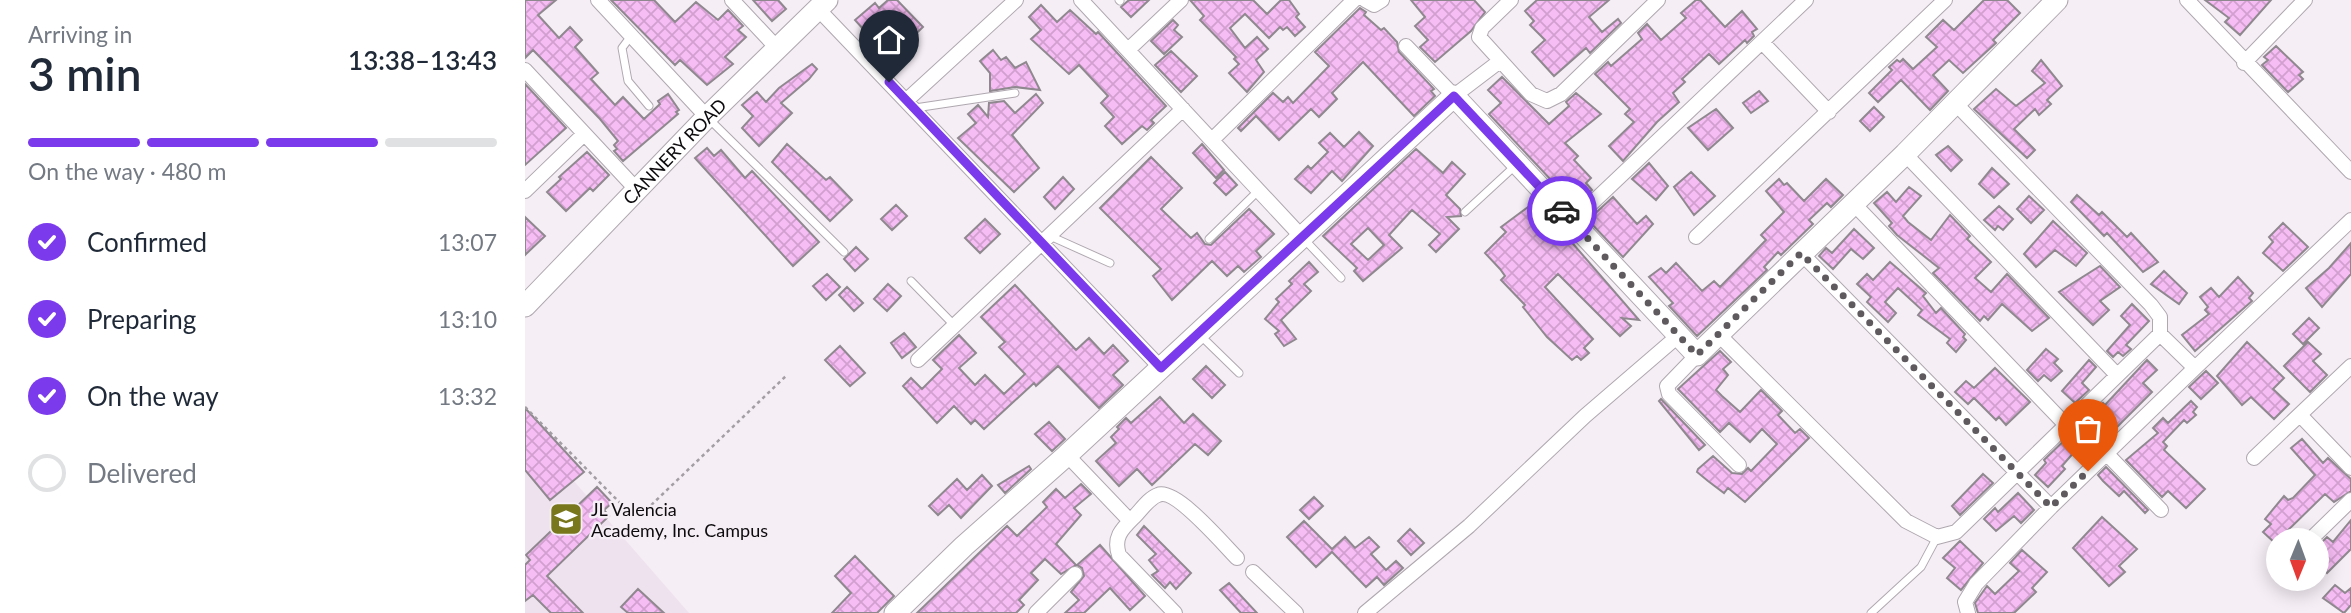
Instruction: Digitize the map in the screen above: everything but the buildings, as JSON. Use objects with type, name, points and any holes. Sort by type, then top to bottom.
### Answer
[{"type":"street","points":[[597,0],[706,117]]},
{"type":"street","points":[[732,0],[776,48]]},
{"type":"street","points":[[911,104],[1016,0]]},
{"type":"street","points":[[1081,0],[1301,236]]},
{"type":"street","points":[[1129,49],[1181,0]]},
{"type":"street","points":[[1212,139],[1354,0]]},
{"type":"street","points":[[1365,0],[1374,5],[1382,0]]},
{"type":"street","points":[[1511,0],[1480,31],[1481,40],[1531,94],[1540,100],[1551,101],[1658,0]]},
{"type":"street","points":[[1572,222],[1806,0]]},
{"type":"street","points":[[1696,237],[1945,0]]},
{"type":"street","points":[[1739,465],[1669,394],[1667,386],[1674,376],[1905,154],[2056,0]]},
{"type":"street","points":[[2187,0],[2244,63],[2351,172]]},
{"type":"street","points":[[2244,63],[2305,0]]},
{"type":"street","points":[[823,4],[911,104],[1044,238],[1161,368]]},
{"type":"street","name":"CANNERY ROAD","points":[[525,306],[706,117],[823,4]]},
{"type":"street","points":[[1762,42],[1829,112]]},
{"type":"street","points":[[1406,46],[1697,355]]},
{"type":"street","points":[[895,613],[964,546],[1067,456],[1454,96],[1500,61]]},
{"type":"street","points":[[525,70],[636,190]]},
{"type":"street","points":[[1955,103],[2151,305],[2160,317],[2160,334],[2195,368]]},
{"type":"street","points":[[918,360],[1183,109]]},
{"type":"street","points":[[525,191],[585,134]]},
{"type":"street","points":[[1905,154],[2116,374]]},
{"type":"street","points":[[1854,204],[2065,424]]},
{"type":"street","points":[[1968,613],[1965,601],[1971,590],[2051,507],[2351,220]]},
{"type":"street","points":[[1801,253],[2051,507]]},
{"type":"street","points":[[1719,335],[1906,520],[1937,537],[1956,532],[2160,334]]},
{"type":"street","points":[[1365,613],[1469,526],[1585,416],[1678,336]]},
{"type":"street","points":[[2254,458],[2351,366]]},
{"type":"street","points":[[2300,415],[2351,468]]},
{"type":"street","points":[[2107,454],[2161,510]]},
{"type":"street","points":[[1067,456],[1130,521]]},
{"type":"street","points":[[1166,610],[1119,555],[1116,547],[1119,532],[1157,495],[1173,495],[1237,558]]},
{"type":"street","points":[[2322,528],[2351,500]]},
{"type":"street","points":[[1253,572],[1296,613]]},
{"type":"street","points":[[1035,613],[1075,574]]},
{"type":"lane","points":[[631,36],[622,48],[626,73],[632,87],[649,106]]},
{"type":"lane","points":[[911,104],[1015,93]]},
{"type":"lane","points":[[706,117],[844,253]]},
{"type":"lane","points":[[1465,212],[1517,165]]},
{"type":"lane","points":[[1209,239],[1259,190]]},
{"type":"lane","points":[[1301,236],[1341,278]]},
{"type":"lane","points":[[1044,238],[1110,262]]},
{"type":"lane","points":[[911,281],[954,325]]},
{"type":"lane","points":[[1198,333],[1239,373]]},
{"type":"lane","points":[[1871,613],[1921,567],[1937,537]]},
{"type":"path","points":[[525,407],[633,516],[645,511],[787,375]]},
{"type":"shaded area","name":"JL Valencia Academy, Inc. Campus","points":[[525,425],[689,613],[525,613]]},
{"type":"way so far","points":[[1562,211],[1697,355],[1801,253],[2051,507],[2088,471]]},
{"type":"place","name":"JL Valencia Academy, Inc. Campus","points":[[566,519]]},
{"type":"route","points":[[889,82],[1161,368],[1454,96],[1562,211]]}]
